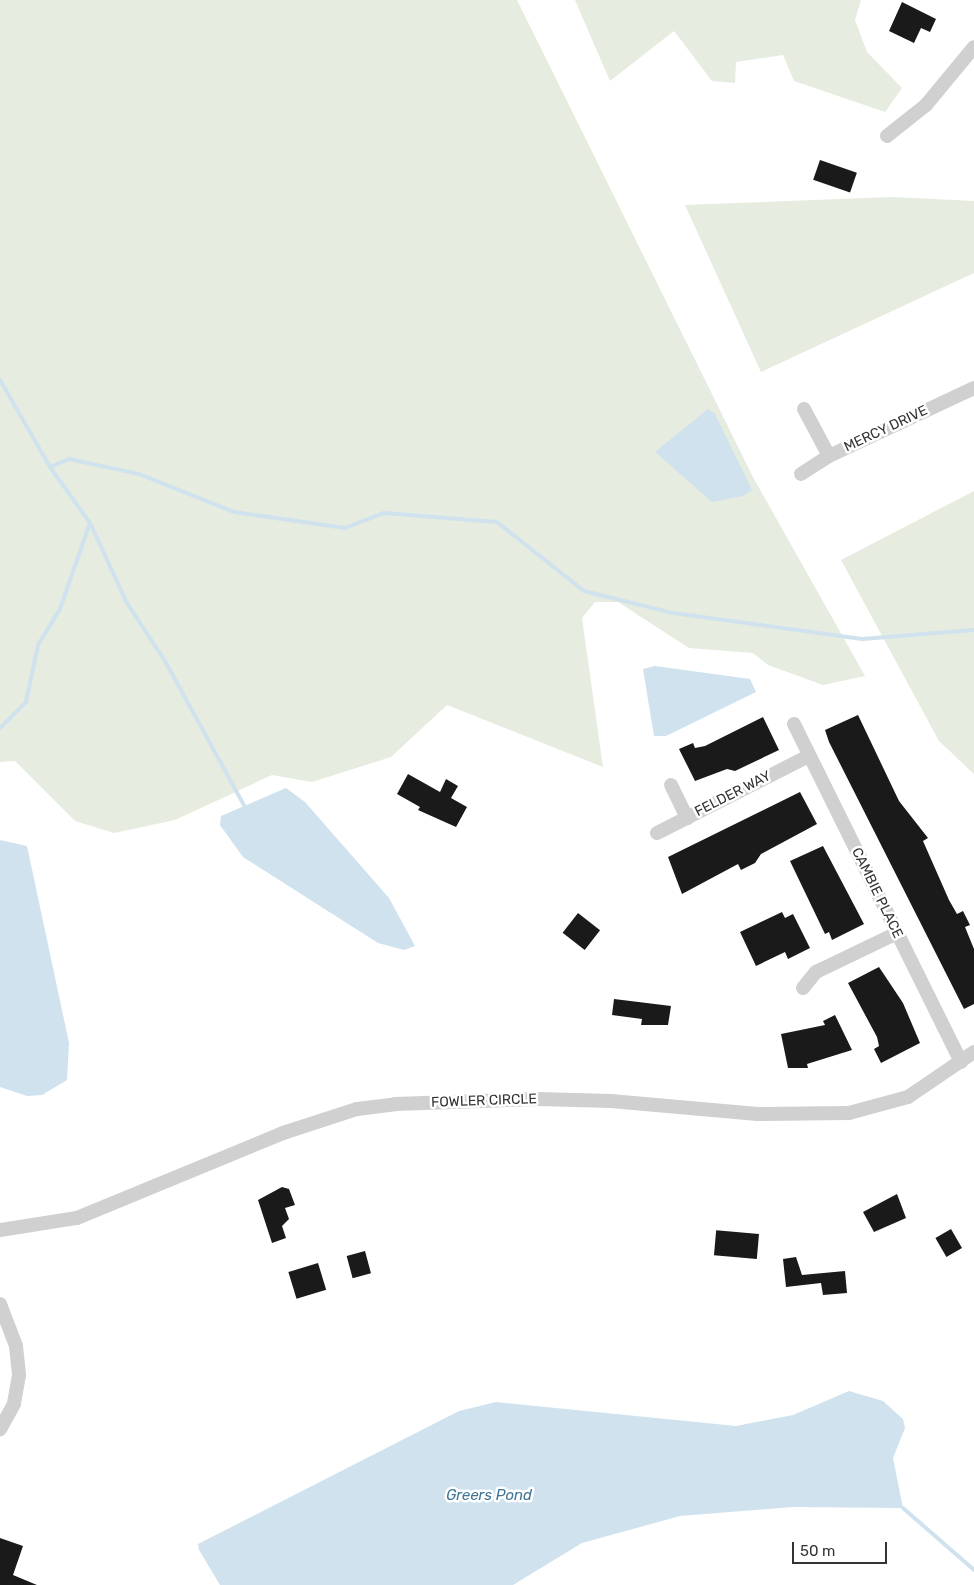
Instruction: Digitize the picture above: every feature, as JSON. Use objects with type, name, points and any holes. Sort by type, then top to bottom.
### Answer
[{"type":"street","points":[[887,136],[926,105],[974,47]]},
{"type":"street","name":"MERCY DRIVE","points":[[801,474],[829,456],[974,388]]},
{"type":"street","points":[[804,409],[829,456]]},
{"type":"street","name":"CAMBIE PLACE","points":[[794,724],[961,1062]]},
{"type":"street","name":"FELDER WAY","points":[[657,832],[810,756]]},
{"type":"street","points":[[671,786],[687,818]]},
{"type":"street","points":[[803,988],[816,972],[897,933]]},
{"type":"street","name":"FOWLER CIRCLE","points":[[0,1230],[51,1225],[94,1213],[283,1133],[356,1110],[395,1104],[538,1099],[621,1101],[757,1114],[849,1114],[908,1097],[974,1052]]},
{"type":"street","points":[[0,1304],[16,1346],[19,1375],[14,1404],[0,1429]]},
{"type":"shaded area","points":[[0,0],[517,0],[754,479],[865,676],[823,685],[768,665],[753,653],[689,648],[618,602],[595,602],[582,618],[603,767],[447,705],[391,757],[312,782],[272,775],[175,820],[114,833],[75,821],[15,761],[0,762]]},
{"type":"shaded area","points":[[575,0],[861,0],[855,20],[867,52],[902,88],[885,112],[794,81],[783,55],[736,62],[735,83],[712,81],[674,31],[610,81]]},
{"type":"shaded area","points":[[892,197],[974,201],[974,273],[761,372],[685,205]]},
{"type":"shaded area","points":[[974,491],[974,774],[939,741],[841,560]]},
{"type":"water","points":[[708,409],[715,414],[752,490],[743,496],[712,502],[655,452]]},
{"type":"water","points":[[655,666],[750,679],[756,692],[666,736],[654,736],[643,669]]},
{"type":"water","points":[[286,788],[305,802],[389,898],[415,946],[404,950],[378,943],[243,857],[220,825],[221,816]]},
{"type":"water","points":[[0,840],[27,846],[69,1043],[67,1080],[42,1095],[27,1096],[0,1087]]},
{"type":"water","name":"Greers Pond","points":[[849,1391],[883,1401],[903,1419],[905,1428],[893,1458],[903,1508],[793,1507],[680,1516],[582,1543],[513,1585],[220,1585],[199,1550],[198,1544],[459,1411],[496,1402],[736,1426],[793,1415]]},
{"type":"building","points":[[902,2],[936,19],[930,32],[921,28],[914,43],[889,31]]},
{"type":"building","points":[[820,160],[857,173],[850,193],[813,180]]},
{"type":"building","points":[[858,715],[899,801],[928,838],[923,841],[949,900],[957,914],[963,911],[970,925],[965,927],[974,949],[974,1004],[964,1009],[829,742],[825,730]]},
{"type":"building","points":[[763,717],[779,750],[735,771],[727,769],[695,781],[679,749],[693,743],[695,748],[705,746]]},
{"type":"building","points":[[408,774],[440,792],[446,779],[458,786],[451,798],[467,807],[456,827],[418,810],[420,807],[397,794]]},
{"type":"building","points":[[800,792],[817,824],[761,854],[755,863],[741,870],[738,864],[682,894],[668,857]]},
{"type":"building","points":[[823,846],[864,924],[832,940],[829,932],[825,934],[790,861]]},
{"type":"building","points":[[782,912],[785,918],[793,914],[810,948],[788,959],[785,952],[756,966],[740,932]]},
{"type":"building","points":[[578,913],[600,930],[585,950],[563,933]]},
{"type":"building","points":[[879,967],[903,1003],[920,1043],[881,1063],[874,1049],[879,1046],[877,1037],[848,983]]},
{"type":"building","points":[[614,999],[671,1006],[668,1025],[641,1025],[642,1019],[612,1015]]},
{"type":"building","points":[[835,1015],[852,1050],[807,1064],[808,1068],[788,1068],[781,1034],[825,1025],[823,1021]]},
{"type":"building","points":[[282,1187],[289,1189],[295,1205],[285,1208],[289,1219],[282,1226],[286,1238],[272,1243],[258,1200]]},
{"type":"building","points":[[897,1194],[906,1218],[874,1232],[863,1212]]},
{"type":"building","points":[[951,1229],[962,1248],[946,1257],[935,1238]]},
{"type":"building","points":[[716,1230],[759,1234],[757,1259],[714,1255]]},
{"type":"building","points":[[365,1251],[371,1273],[353,1278],[347,1256]]},
{"type":"building","points":[[796,1257],[802,1275],[845,1271],[847,1293],[823,1295],[821,1283],[786,1287],[783,1259]]},
{"type":"building","points":[[318,1263],[326,1290],[297,1299],[288,1272]]},
{"type":"building","points":[[0,1538],[23,1546],[13,1575],[37,1585],[0,1585]]},
{"type":"waterway","points":[[0,380],[50,467],[90,523],[127,603],[165,661],[244,805]]},
{"type":"waterway","points":[[50,467],[69,459],[139,474],[234,512],[345,528],[384,513],[497,522],[584,591],[673,613],[862,639],[974,630]]},
{"type":"waterway","points":[[0,728],[26,702],[38,645],[60,609],[90,523]]},
{"type":"waterway","points":[[903,1508],[974,1570]]}]
